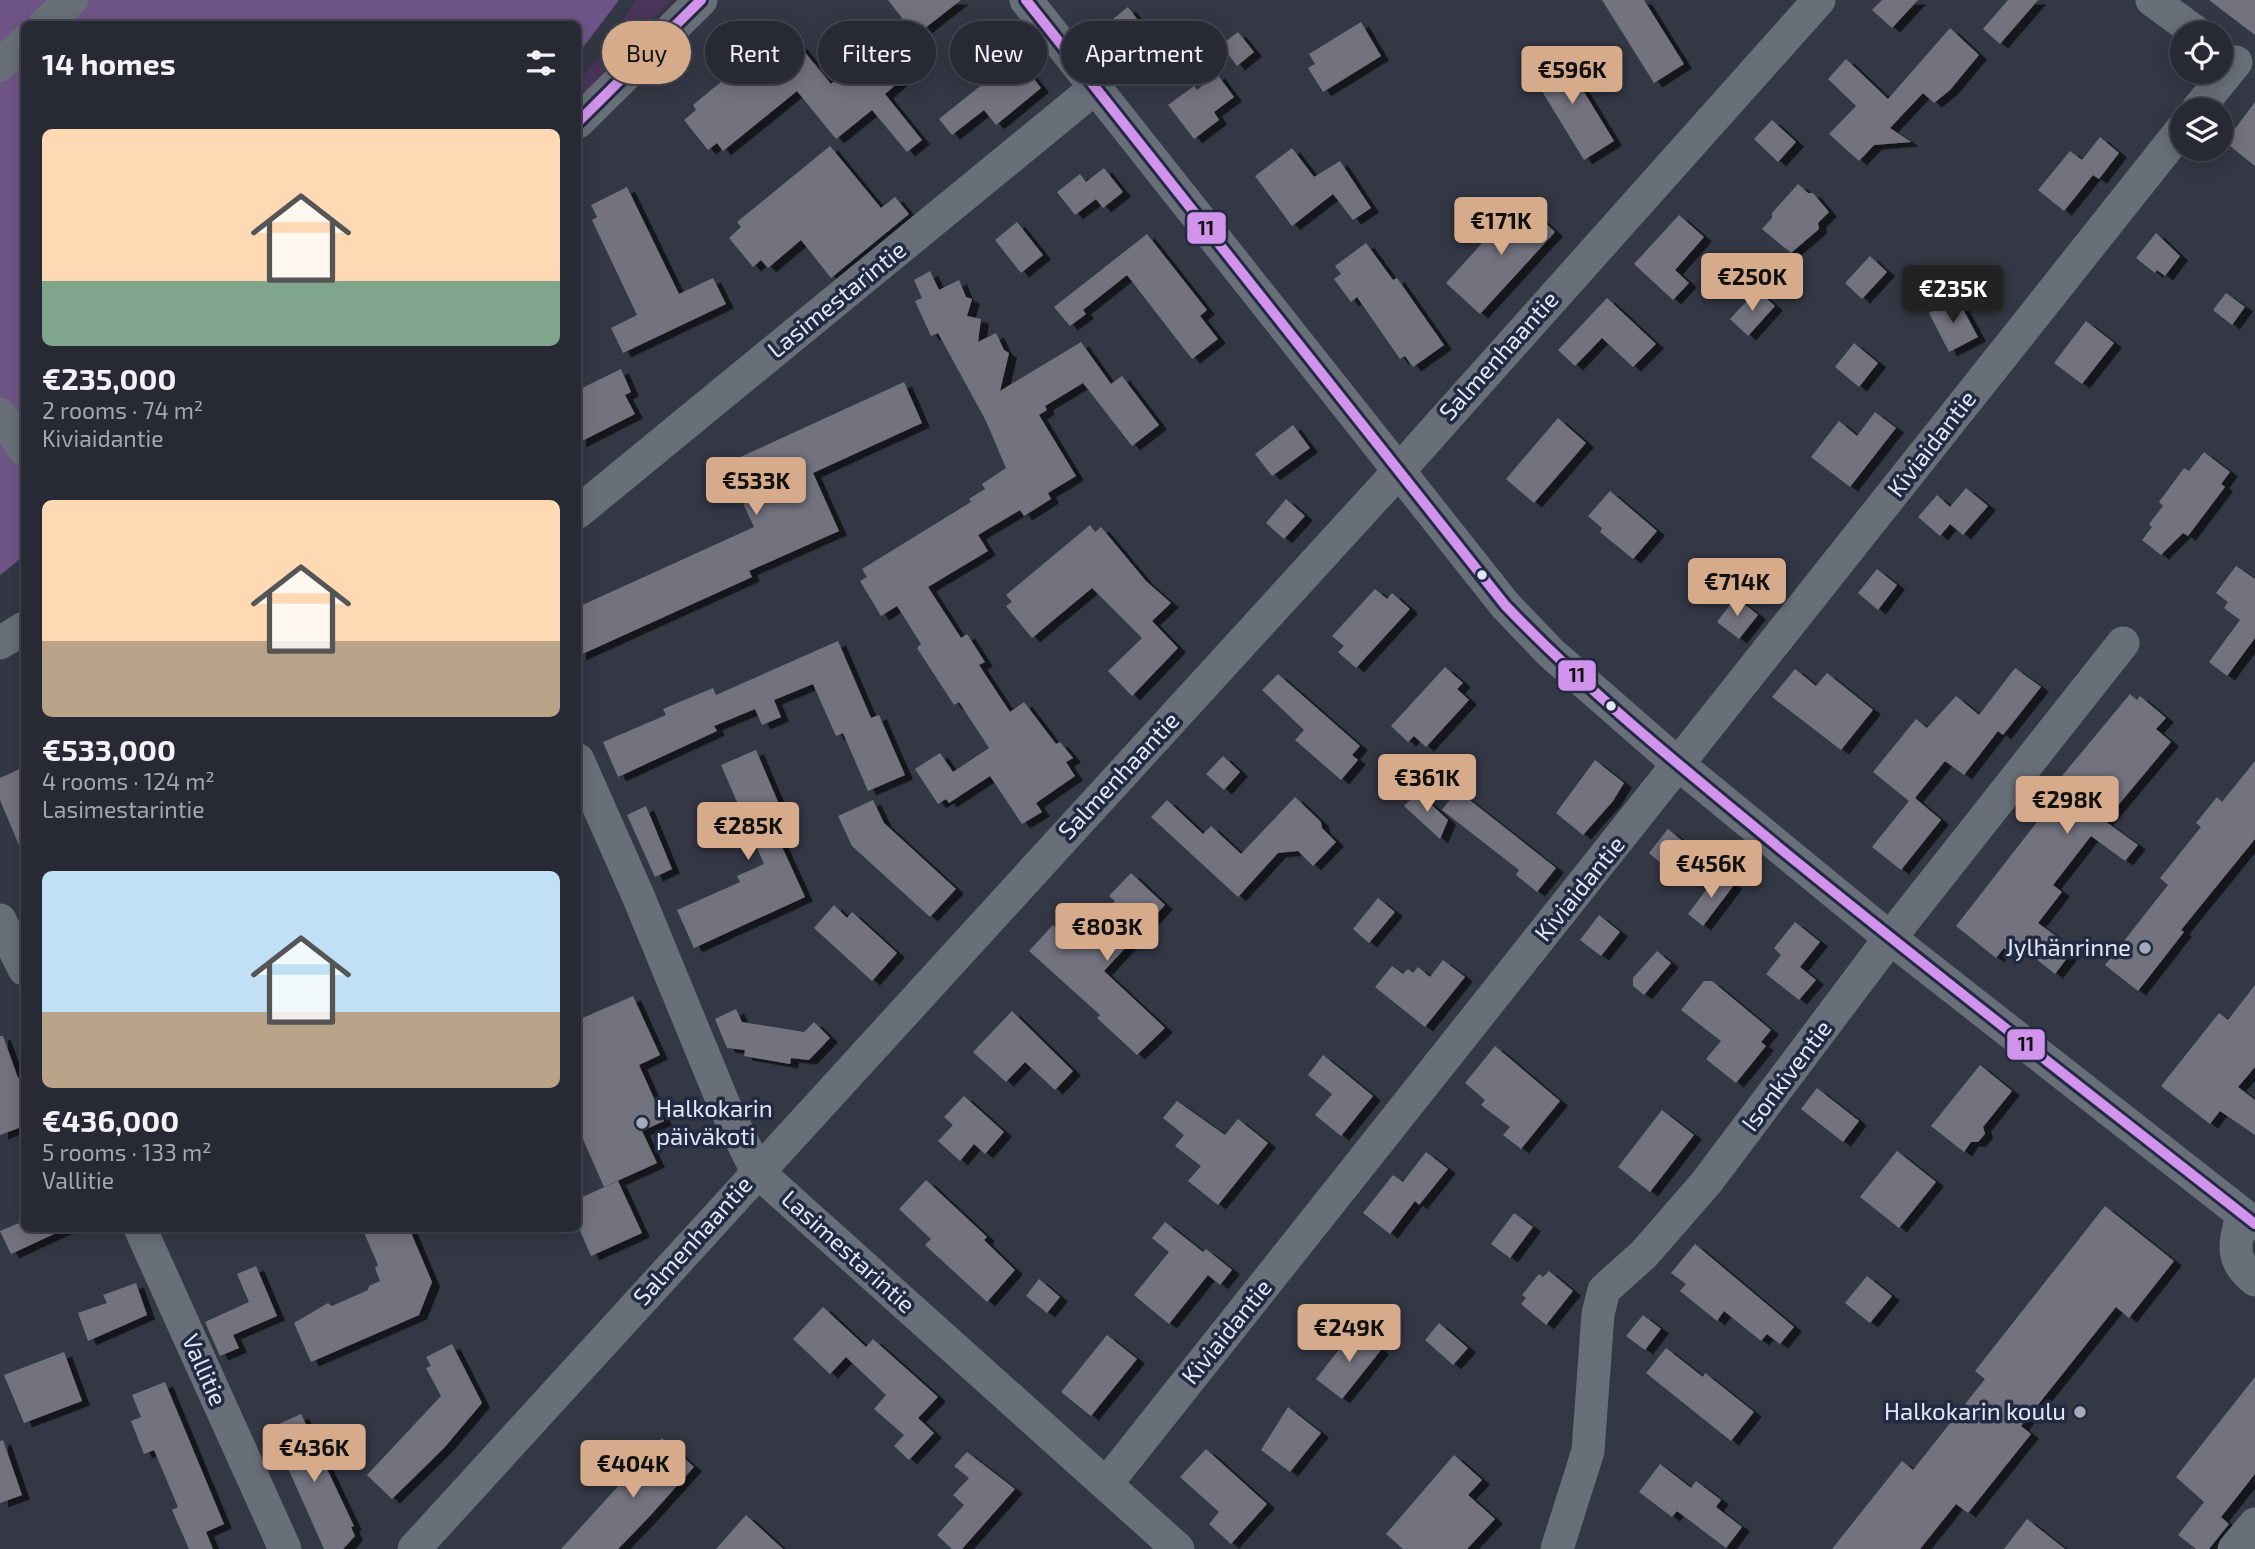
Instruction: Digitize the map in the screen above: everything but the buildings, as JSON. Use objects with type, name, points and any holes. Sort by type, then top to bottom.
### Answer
[{"type":"street","points":[[48,21],[72,0]]},
{"type":"street","points":[[581,119],[701,0]]},
{"type":"street","points":[[1026,0],[1505,605],[1551,653],[1678,764],[1890,938],[2249,1219],[2235,1251],[2240,1268],[2255,1280]]},
{"type":"street","name":"Salmenhaantie","points":[[414,1549],[1398,469],[1819,0]]},
{"type":"street","points":[[2152,0],[2181,21]]},
{"type":"street","points":[[0,65],[21,46]]},
{"type":"street","points":[[2207,98],[2237,63]]},
{"type":"street","name":"Lasimestarintie","points":[[581,510],[1096,88]]},
{"type":"street","name":"Kiviaidantie","points":[[1107,1483],[2170,144]]},
{"type":"street","points":[[0,414],[21,446]]},
{"type":"street","points":[[0,643],[21,630]]},
{"type":"street","name":"Isonkiventie","points":[[1557,1549],[1588,1451],[1598,1314],[1604,1290],[1644,1254],[1706,1183],[1890,938],[2123,643]]},
{"type":"street","name":"Lasimestarintie","points":[[581,767],[639,898],[725,1107],[757,1171],[1178,1549]]},
{"type":"street","points":[[0,920],[21,963]]},
{"type":"street","name":"Vallitie","points":[[142,1232],[285,1549]]},
{"type":"street","points":[[2234,1549],[2255,1524]]},
{"type":"shaded area","points":[[0,0],[619,0],[581,50],[581,21],[21,21],[21,558],[0,575]]},
{"type":"shaded area","points":[[636,0],[670,0],[651,21],[622,21]]},
{"type":"shaded area","points":[[602,53],[602,74],[581,97],[581,78]]},
{"type":"transit line","name":"11","points":[[581,119],[701,0]]},
{"type":"transit line","name":"11","points":[[1026,0],[1505,605],[1537,638],[1640,731],[1782,850],[2255,1224]]},
{"type":"place","name":"Jylhänrinne","points":[[2145,948]]},
{"type":"place","name":"Halkokarin päiväkoti","points":[[642,1123]]},
{"type":"place","name":"Halkokarin koulu","points":[[2080,1412]]}]
